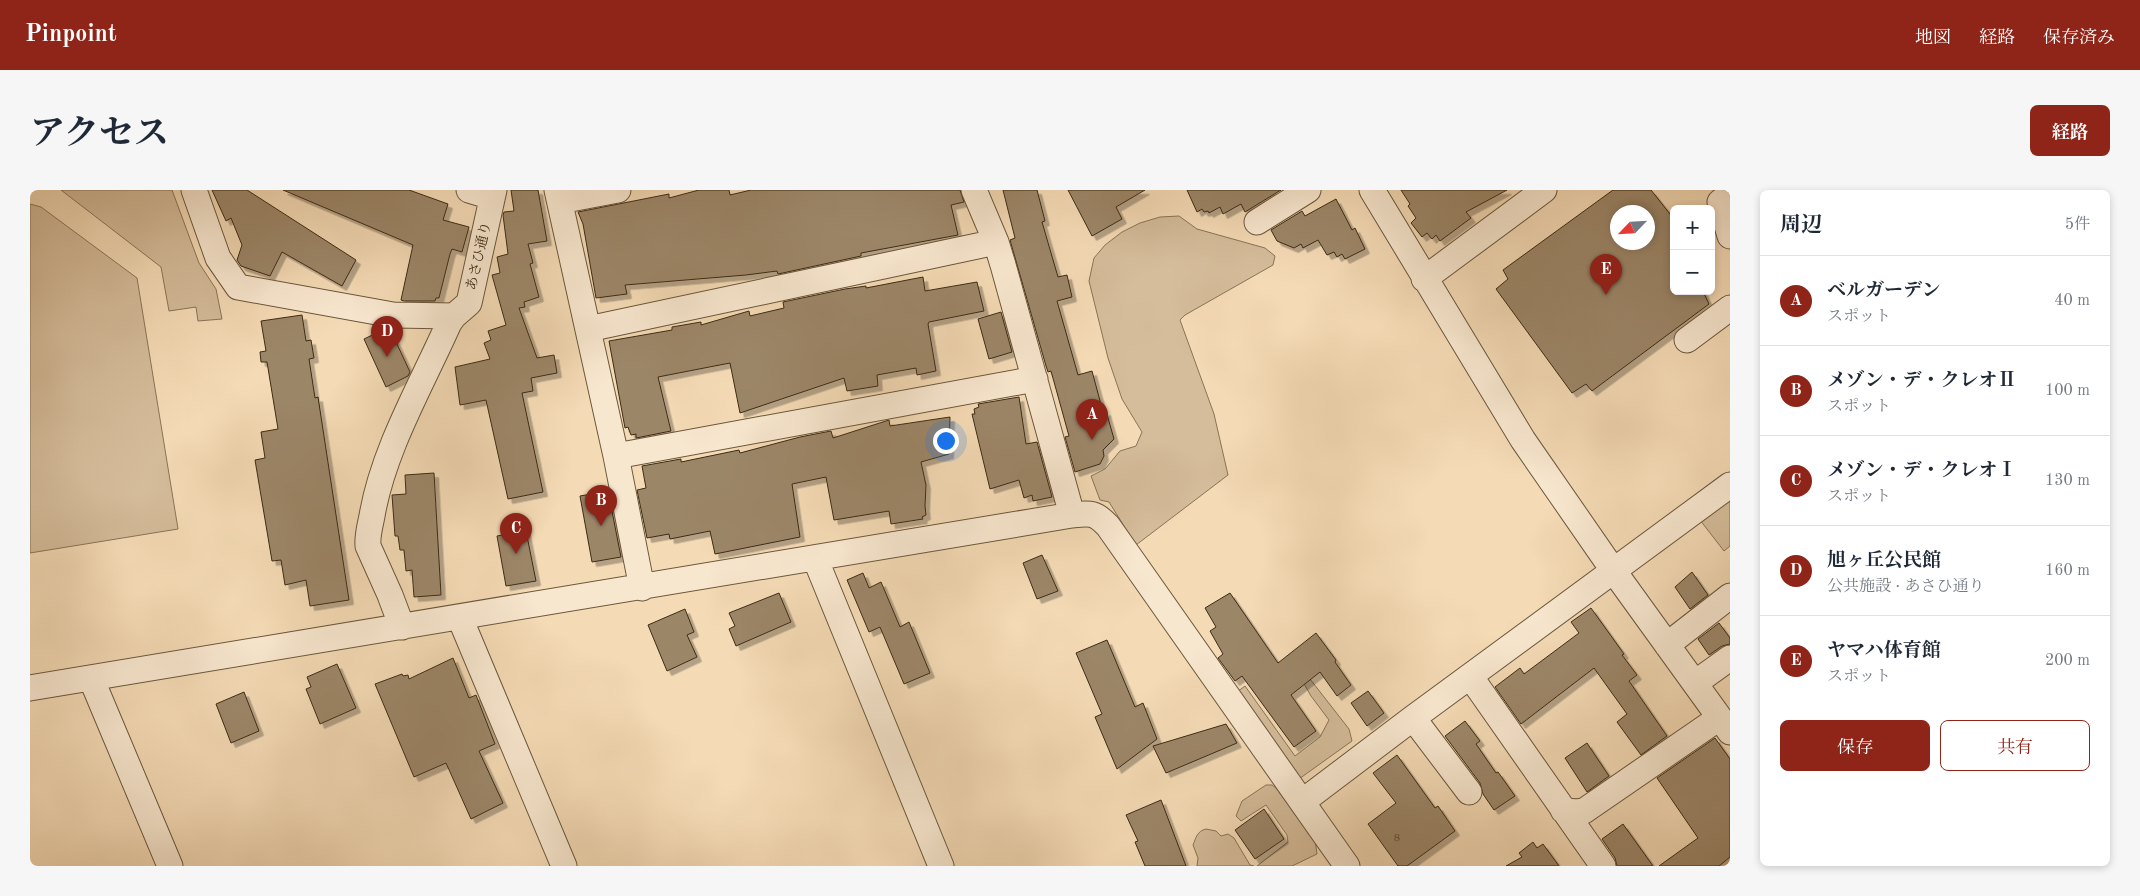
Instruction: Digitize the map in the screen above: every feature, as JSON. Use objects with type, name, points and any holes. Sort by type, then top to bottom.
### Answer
[{"type":"street","points":[[194,190],[218,258],[238,287],[393,315],[454,316]]},
{"type":"street","points":[[618,190],[559,196],[616,456],[642,588]]},
{"type":"street","points":[[974,190],[996,242],[1072,515]]},
{"type":"street","points":[[1257,222],[1308,190]]},
{"type":"street","points":[[1372,190],[1424,279],[1534,455],[1613,570],[1725,725],[1584,811],[1563,810]]},
{"type":"street","points":[[1424,279],[1544,190]]},
{"type":"street","name":"あさひ通り","points":[[402,627],[371,554],[368,540],[369,533],[376,497],[391,453],[454,316],[469,303],[485,192]]},
{"type":"street","points":[[1730,195],[1720,202],[1730,236]]},
{"type":"street","points":[[588,329],[996,242]]},
{"type":"street","points":[[1687,340],[1730,308]]},
{"type":"street","points":[[616,456],[1035,379]]},
{"type":"street","points":[[1302,802],[1730,485]]},
{"type":"street","points":[[30,688],[642,588],[1072,515],[1093,514],[1108,526],[1302,802],[1343,865]]},
{"type":"street","points":[[815,558],[941,866]]},
{"type":"street","points":[[1667,645],[1730,596]]},
{"type":"street","points":[[460,618],[564,866]]},
{"type":"street","points":[[1695,683],[1730,658]]},
{"type":"street","points":[[1470,676],[1603,866]]},
{"type":"street","points":[[91,678],[170,866]]},
{"type":"street","points":[[1414,718],[1469,792]]},
{"type":"shaded area","points":[[61,190],[172,190],[199,263],[216,289],[222,319],[198,321],[196,307],[169,311],[161,267]]},
{"type":"shaded area","points":[[30,204],[41,207],[137,278],[178,529],[30,553]]},
{"type":"shaded area","points":[[1179,216],[1197,229],[1265,248],[1275,256],[1273,265],[1185,315],[1180,320],[1214,414],[1228,475],[1136,545],[1109,502],[1100,500],[1091,476],[1105,469],[1120,451],[1136,446],[1142,432],[1122,399],[1108,358],[1089,281],[1094,258],[1105,245],[1122,232],[1140,223],[1160,217]]},
{"type":"shaded area","points":[[1730,498],[1730,546],[1724,551],[1700,520]]},
{"type":"shaded area","points":[[1310,679],[1349,729],[1352,741],[1299,779],[1237,692],[1245,686],[1295,756],[1320,737],[1329,720],[1303,682]]},
{"type":"shaded area","points":[[1266,785],[1272,785],[1276,788],[1315,840],[1317,854],[1292,866],[1257,866],[1288,842],[1287,835],[1266,805],[1241,821],[1236,816],[1242,801]]},
{"type":"shaded area","points":[[1206,829],[1216,831],[1221,836],[1228,834],[1234,838],[1250,865],[1254,866],[1197,866],[1198,858],[1193,845],[1199,833]]},
{"type":"building","points":[[212,190],[247,190],[356,260],[342,286],[282,252],[270,276],[241,266],[237,260],[242,245],[231,218],[226,221]]},
{"type":"building","points":[[283,190],[409,190],[448,204],[443,220],[469,227],[462,252],[452,249],[439,298],[436,298],[435,301],[401,300],[413,245]]},
{"type":"building","points":[[511,190],[538,190],[547,241],[528,244],[533,263],[530,264],[539,297],[524,302],[525,307],[519,308],[537,358],[554,355],[557,373],[531,378],[533,391],[522,393],[543,492],[508,499],[486,400],[460,405],[455,367],[490,359],[484,343],[491,340],[488,331],[506,325],[492,275],[500,273],[497,257],[508,254],[503,215],[504,212],[514,211]]},
{"type":"building","points":[[699,190],[729,190],[730,195],[751,190],[960,190],[964,202],[951,205],[958,235],[861,253],[861,256],[778,274],[777,271],[625,285],[627,294],[596,298],[583,224],[578,212],[669,194],[669,198]]},
{"type":"building","points":[[1003,190],[1037,190],[1045,221],[1042,222],[1058,277],[1067,275],[1072,297],[1057,301],[1078,375],[1092,371],[1103,412],[1106,411],[1114,439],[1103,450],[1104,456],[1100,464],[1075,472],[1065,437],[1069,436],[1051,371],[1048,372],[1046,366],[1010,240],[1015,238]]},
{"type":"building","points":[[1068,190],[1145,190],[1116,207],[1122,219],[1092,236]]},
{"type":"building","points":[[1187,190],[1281,190],[1245,212],[1241,204],[1223,214],[1220,207],[1209,213],[1208,211],[1204,212],[1202,209],[1197,212]]},
{"type":"building","points":[[1401,190],[1507,190],[1466,212],[1471,218],[1440,241],[1436,235],[1432,239],[1427,233],[1422,237],[1411,223],[1416,218]]},
{"type":"building","points":[[1613,190],[1651,190],[1670,214],[1670,295],[1705,295],[1709,304],[1592,391],[1586,384],[1572,393],[1496,289],[1508,279],[1503,270]]},
{"type":"building","points":[[1336,199],[1352,230],[1355,228],[1365,249],[1345,259],[1342,254],[1337,257],[1334,252],[1327,255],[1318,240],[1303,248],[1301,244],[1294,248],[1277,241],[1271,230],[1302,211],[1305,216]]},
{"type":"building","points":[[923,277],[925,291],[977,282],[984,311],[929,322],[936,371],[917,375],[916,368],[877,375],[878,386],[847,391],[844,378],[740,413],[730,363],[658,377],[671,431],[636,438],[636,434],[631,435],[628,427],[625,428],[609,341],[672,330],[672,327],[701,322],[701,325],[749,311],[750,316],[784,308],[783,302],[845,289],[866,286],[866,288]]},
{"type":"building","points":[[1001,312],[1012,352],[989,359],[978,319]]},
{"type":"building","points":[[302,315],[306,341],[311,340],[314,358],[309,359],[315,398],[318,397],[349,600],[310,606],[306,580],[285,585],[281,560],[272,561],[255,460],[265,458],[261,432],[278,429],[267,362],[261,362],[260,352],[266,351],[261,321]]},
{"type":"building","points":[[387,328],[390,329],[410,372],[408,376],[386,387],[364,339]]},
{"type":"building","points":[[1019,397],[1026,444],[1037,442],[1052,497],[1033,501],[1032,495],[1024,498],[1019,480],[990,489],[972,414],[975,414],[974,409],[979,407],[978,404]]},
{"type":"building","points":[[950,417],[949,454],[921,462],[926,485],[926,515],[922,517],[923,519],[891,524],[889,511],[834,520],[826,477],[792,484],[800,537],[715,554],[710,531],[670,539],[669,534],[647,538],[637,490],[646,488],[642,466],[681,459],[681,462],[739,450],[740,453],[831,431],[833,438],[889,420],[890,426]]},
{"type":"building","points":[[434,473],[441,595],[414,597],[412,570],[406,571],[404,550],[400,550],[398,536],[395,536],[392,495],[406,494],[405,475]]},
{"type":"building","points":[[608,491],[621,557],[592,562],[580,496]]},
{"type":"building","points":[[526,531],[536,581],[506,586],[497,536]]},
{"type":"building","points":[[1042,555],[1058,591],[1037,599],[1023,563]]},
{"type":"building","points":[[1692,572],[1708,595],[1690,609],[1675,587]]},
{"type":"building","points":[[863,573],[869,588],[881,582],[900,627],[909,622],[930,673],[904,684],[880,627],[869,632],[847,580]]},
{"type":"building","points":[[779,593],[791,622],[736,646],[729,629],[735,626],[729,613]]},
{"type":"building","points":[[1230,593],[1278,663],[1316,633],[1336,660],[1335,662],[1351,685],[1337,696],[1320,672],[1291,695],[1316,731],[1294,747],[1242,676],[1235,681],[1218,658],[1223,654],[1210,631],[1216,627],[1205,608]]},
{"type":"building","points":[[1591,608],[1637,675],[1629,681],[1667,736],[1641,755],[1617,722],[1627,714],[1594,668],[1521,724],[1495,687],[1520,668],[1524,674],[1579,633],[1571,622]]},
{"type":"building","points":[[685,609],[694,632],[687,635],[697,657],[667,671],[648,625]]},
{"type":"building","points":[[1719,623],[1730,638],[1730,644],[1722,646],[1709,655],[1698,639]]},
{"type":"building","points":[[1107,640],[1135,707],[1143,703],[1157,739],[1117,769],[1095,717],[1102,714],[1076,653]]},
{"type":"building","points":[[453,658],[469,698],[476,695],[495,744],[479,751],[503,803],[471,819],[446,763],[414,777],[375,684],[402,674],[403,676],[408,675],[409,679]]},
{"type":"building","points":[[337,664],[356,708],[320,724],[306,689],[311,687],[307,677]]},
{"type":"building","points":[[1368,691],[1384,713],[1367,726],[1351,703]]},
{"type":"building","points":[[244,692],[259,731],[231,743],[216,704]]},
{"type":"building","points":[[1465,721],[1480,741],[1476,744],[1515,796],[1494,810],[1483,794],[1480,783],[1445,736]]},
{"type":"building","points":[[1226,724],[1237,743],[1166,773],[1153,746]]},
{"type":"building","points":[[1715,738],[1730,759],[1730,857],[1719,866],[1659,866],[1698,838],[1657,778]]},
{"type":"building","points":[[1587,743],[1609,776],[1587,792],[1565,758]]},
{"type":"building","points":[[1397,755],[1435,808],[1438,806],[1455,831],[1407,866],[1398,866],[1368,824],[1396,803],[1373,773]]},
{"type":"building","points":[[1161,800],[1186,866],[1145,866],[1135,842],[1138,841],[1126,815]]},
{"type":"building","points":[[1264,809],[1284,839],[1255,859],[1235,830]]},
{"type":"building","points":[[1623,824],[1653,866],[1617,866],[1615,858],[1602,839]]},
{"type":"building","points":[[1533,842],[1537,848],[1543,844],[1559,866],[1506,866],[1522,857],[1519,853]]},
{"type":"place","name":"ヤマハ体育館","points":[[1606,295]]},
{"type":"place","name":"旭ヶ丘公民館","points":[[387,357]]},
{"type":"place","name":"ベルガーデン","points":[[1092,440]]},
{"type":"place","name":"メゾン・デ・クレオⅡ","points":[[601,526]]},
{"type":"place","name":"メゾン・デ・クレオⅠ","points":[[516,554]]}]
